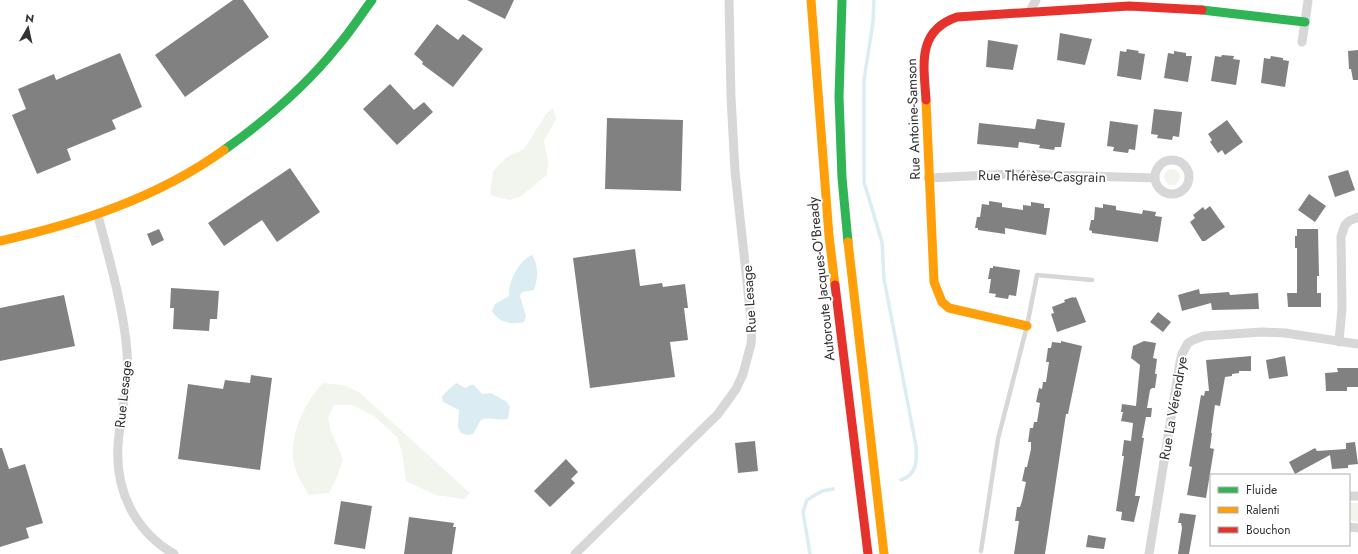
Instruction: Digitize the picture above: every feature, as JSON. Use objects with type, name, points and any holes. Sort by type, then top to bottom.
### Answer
[{"type":"main road","points":[[0,241],[46,231],[98,216],[153,192],[216,157],[254,128],[311,76],[372,0]]},
{"type":"main road","name":"Autoroute Jacques-O'Bready","points":[[811,0],[830,242],[868,554]]},
{"type":"main road","points":[[842,0],[838,97],[842,178],[849,255],[884,554]]},
{"type":"main road","name":"Rue Antoine-Samson","points":[[1027,326],[960,312],[949,308],[942,302],[934,282],[928,178],[924,63],[926,42],[930,34],[937,26],[954,17],[1128,6],[1206,10],[1305,22]]},
{"type":"street","name":"Rue Lesage","points":[[575,554],[718,414],[736,389],[748,360],[751,344],[752,314],[736,171],[731,97],[729,0]]},
{"type":"street","points":[[1030,11],[1036,0]]},
{"type":"street","points":[[1302,42],[1308,2]]},
{"type":"street","name":"Rue Thérèse-Casgrain","points":[[928,178],[1012,174],[1155,178]]},
{"type":"street","name":"Rue Lesage","points":[[98,216],[122,315],[127,351],[127,384],[118,445],[119,476],[126,502],[140,526],[163,548],[174,554]]},
{"type":"street","points":[[1339,342],[1342,308],[1341,237],[1345,225],[1349,221],[1358,217]]},
{"type":"street","name":"Rue La Vérendrye","points":[[1149,554],[1180,362],[1182,354],[1188,344],[1193,340],[1204,336],[1262,332],[1296,334],[1358,344]]},
{"type":"lane","points":[[981,551],[998,440],[1027,326],[1037,274],[1092,280]]},
{"type":"shaded area","points":[[553,108],[556,119],[544,141],[548,161],[547,175],[520,197],[509,200],[490,195],[493,171],[507,157],[524,149],[546,114]]},
{"type":"shaded area","points":[[1172,169],[1178,171],[1180,177],[1178,183],[1172,185],[1166,183],[1164,177],[1166,171]]},
{"type":"shaded area","points":[[532,255],[536,263],[537,277],[534,290],[522,292],[520,296],[526,316],[524,322],[510,323],[502,321],[492,311],[495,304],[509,296],[510,284],[515,272],[527,258]]},
{"type":"shaded area","points":[[323,383],[343,385],[359,392],[470,493],[464,499],[436,495],[406,481],[402,452],[397,437],[374,416],[352,405],[334,405],[328,418],[331,431],[343,459],[337,477],[329,493],[309,495],[296,471],[293,460],[293,445],[301,416],[311,398]]},
{"type":"shaded area","points":[[456,383],[466,388],[470,385],[474,385],[482,394],[491,393],[507,402],[510,407],[508,419],[484,419],[481,420],[473,434],[467,435],[461,433],[458,427],[459,410],[443,402],[442,396]]},
{"type":"shaded area","points":[[1350,503],[1358,503],[1358,522],[1350,520]]},
{"type":"building","points":[[233,0],[243,0],[269,37],[185,97],[155,55]]},
{"type":"building","points":[[467,0],[514,0],[505,19]]},
{"type":"building","points":[[437,24],[458,40],[463,34],[483,49],[453,87],[422,64],[423,62],[414,54]]},
{"type":"building","points":[[1060,33],[1092,39],[1085,65],[1057,60]]},
{"type":"building","points":[[988,40],[1018,45],[1013,70],[986,67]]},
{"type":"building","points":[[1127,49],[1139,51],[1138,53],[1145,54],[1141,80],[1117,76],[1120,51],[1126,52]]},
{"type":"building","points":[[1358,50],[1358,80],[1353,80],[1351,69],[1349,69],[1348,51]]},
{"type":"building","points":[[1174,51],[1186,53],[1186,56],[1192,56],[1188,82],[1164,78],[1168,53],[1174,54]]},
{"type":"building","points":[[120,53],[142,107],[112,120],[116,129],[67,149],[71,160],[37,174],[12,115],[26,109],[18,89],[54,74],[56,80]]},
{"type":"building","points":[[1222,55],[1234,56],[1233,59],[1240,60],[1236,85],[1211,81],[1215,56],[1221,57]]},
{"type":"building","points":[[1271,56],[1283,58],[1283,60],[1289,61],[1285,87],[1261,83],[1264,58],[1270,59]]},
{"type":"building","points":[[390,84],[414,110],[424,102],[433,112],[397,145],[363,109]]},
{"type":"building","points":[[1154,109],[1182,112],[1179,137],[1173,136],[1172,140],[1157,138],[1158,135],[1151,134]]},
{"type":"building","points":[[607,118],[683,120],[681,191],[605,189]]},
{"type":"building","points":[[1037,119],[1065,123],[1061,147],[1055,147],[1054,150],[1039,148],[1040,145],[1019,142],[1018,148],[977,144],[979,123],[1035,129]]},
{"type":"building","points":[[1227,120],[1243,142],[1225,155],[1222,150],[1218,153],[1210,142],[1212,140],[1208,134]]},
{"type":"building","points":[[1110,121],[1138,125],[1135,150],[1129,149],[1128,153],[1113,151],[1114,147],[1107,146]]},
{"type":"building","points":[[290,168],[320,212],[277,242],[262,220],[224,246],[208,223]]},
{"type":"building","points":[[1348,170],[1355,190],[1335,197],[1328,176]]},
{"type":"building","points":[[1309,194],[1326,206],[1315,222],[1298,210]]},
{"type":"building","points":[[989,201],[1002,203],[1002,207],[1023,210],[1023,205],[1031,206],[1031,202],[1044,204],[1044,208],[1050,208],[1046,235],[1005,228],[1005,234],[978,230],[978,228],[975,228],[977,217],[980,217],[982,204],[989,205]]},
{"type":"building","points":[[1103,204],[1116,206],[1116,210],[1142,214],[1143,210],[1156,212],[1155,216],[1162,217],[1158,242],[1092,233],[1092,231],[1089,230],[1091,220],[1094,220],[1095,207],[1103,208]]},
{"type":"building","points":[[1210,206],[1225,227],[1205,241],[1202,241],[1190,222],[1195,218],[1193,215],[1203,207],[1205,210]]},
{"type":"building","points":[[159,229],[164,240],[152,246],[147,234]]},
{"type":"building","points":[[1297,229],[1318,229],[1319,276],[1317,276],[1317,293],[1321,293],[1321,307],[1288,307],[1287,293],[1297,293],[1297,248],[1295,248],[1295,236],[1297,236]]},
{"type":"building","points":[[635,249],[640,286],[662,283],[663,287],[685,284],[688,308],[684,308],[688,340],[670,342],[675,377],[590,388],[573,258]]},
{"type":"building","points":[[993,266],[1020,270],[1016,296],[1009,295],[1008,299],[995,297],[996,294],[989,293],[991,279],[988,279],[990,268],[993,268]]},
{"type":"building","points":[[171,288],[219,291],[217,319],[210,319],[209,331],[173,329],[174,308],[170,308]]},
{"type":"building","points":[[1199,289],[1200,294],[1229,292],[1230,295],[1258,293],[1259,309],[1212,310],[1211,303],[1182,311],[1178,295]]},
{"type":"building","points":[[64,295],[75,346],[0,361],[0,308]]},
{"type":"building","points":[[1076,297],[1086,322],[1057,332],[1051,314],[1054,313],[1052,307]]},
{"type":"building","points":[[1158,312],[1171,322],[1163,332],[1150,322]]},
{"type":"building","points":[[1061,341],[1082,346],[1068,414],[1066,414],[1045,554],[1014,554],[1019,521],[1015,521],[1017,507],[1020,507],[1022,501],[1026,482],[1022,481],[1031,449],[1031,442],[1028,442],[1030,428],[1033,428],[1034,422],[1037,422],[1040,403],[1036,402],[1039,388],[1042,389],[1043,382],[1046,382],[1049,362],[1046,362],[1048,348],[1051,348],[1052,342],[1061,343]]},
{"type":"building","points":[[1144,341],[1156,343],[1153,358],[1157,359],[1155,374],[1157,374],[1155,388],[1150,390],[1147,408],[1152,408],[1151,417],[1146,417],[1142,438],[1144,438],[1135,496],[1140,496],[1134,522],[1121,520],[1122,512],[1116,511],[1124,456],[1122,456],[1124,440],[1131,441],[1133,423],[1121,421],[1123,412],[1121,412],[1122,404],[1136,406],[1140,365],[1131,358],[1133,346]]},
{"type":"building","points":[[1251,356],[1251,371],[1239,371],[1239,373],[1232,374],[1232,376],[1225,377],[1220,406],[1215,405],[1210,448],[1214,449],[1206,498],[1187,495],[1192,467],[1189,466],[1201,395],[1204,396],[1205,391],[1209,391],[1206,360]]},
{"type":"building","points":[[1285,356],[1288,376],[1269,379],[1266,360]]},
{"type":"building","points":[[1337,368],[1358,368],[1358,387],[1347,387],[1347,391],[1326,391],[1325,373],[1338,372]]},
{"type":"building","points":[[251,375],[272,378],[260,470],[178,459],[188,384],[223,389],[225,380],[250,383]]},
{"type":"building","points":[[755,441],[758,471],[738,473],[735,443]]},
{"type":"building","points":[[1355,442],[1358,464],[1348,465],[1348,468],[1332,469],[1330,455],[1295,474],[1289,462],[1315,448],[1317,451],[1346,449],[1346,443]]},
{"type":"building","points":[[0,448],[2,448],[9,469],[25,464],[43,523],[26,528],[29,538],[0,547]]},
{"type":"building","points":[[566,459],[578,472],[571,479],[575,483],[550,507],[534,491]]},
{"type":"building","points":[[341,501],[372,506],[365,549],[334,544]]},
{"type":"building","points":[[1180,513],[1196,515],[1189,554],[1178,554],[1182,528],[1181,523],[1178,523]]},
{"type":"building","points":[[409,517],[454,523],[453,527],[456,527],[452,554],[404,554]]},
{"type":"building","points":[[1088,535],[1106,538],[1104,549],[1086,547]]},
{"type":"waterway","points":[[874,0],[873,22],[864,80],[864,182],[882,242],[884,279],[916,446],[916,462],[913,471],[910,475],[901,480]]},
{"type":"waterway","points":[[810,554],[803,512],[807,500],[822,491],[833,489]]},
{"type":"traffic: fast","points":[[224,150],[270,115],[312,76],[351,30],[372,0]]},
{"type":"traffic: fast","points":[[842,0],[839,97],[842,178],[848,242]]},
{"type":"traffic: fast","points":[[1202,10],[1305,22]]},
{"type":"traffic: slow","points":[[811,0],[829,236],[835,285]]},
{"type":"traffic: slow","points":[[926,100],[934,282],[942,302],[949,308],[1027,326]]},
{"type":"traffic: slow","points":[[0,241],[59,226],[117,207],[172,182],[224,150]]},
{"type":"traffic: slow","points":[[848,242],[884,554]]},
{"type":"traffic: jam","points":[[926,100],[924,62],[925,51],[929,40],[935,31],[944,23],[957,17],[1129,6],[1202,10]]},
{"type":"traffic: jam","points":[[835,285],[868,554]]}]
